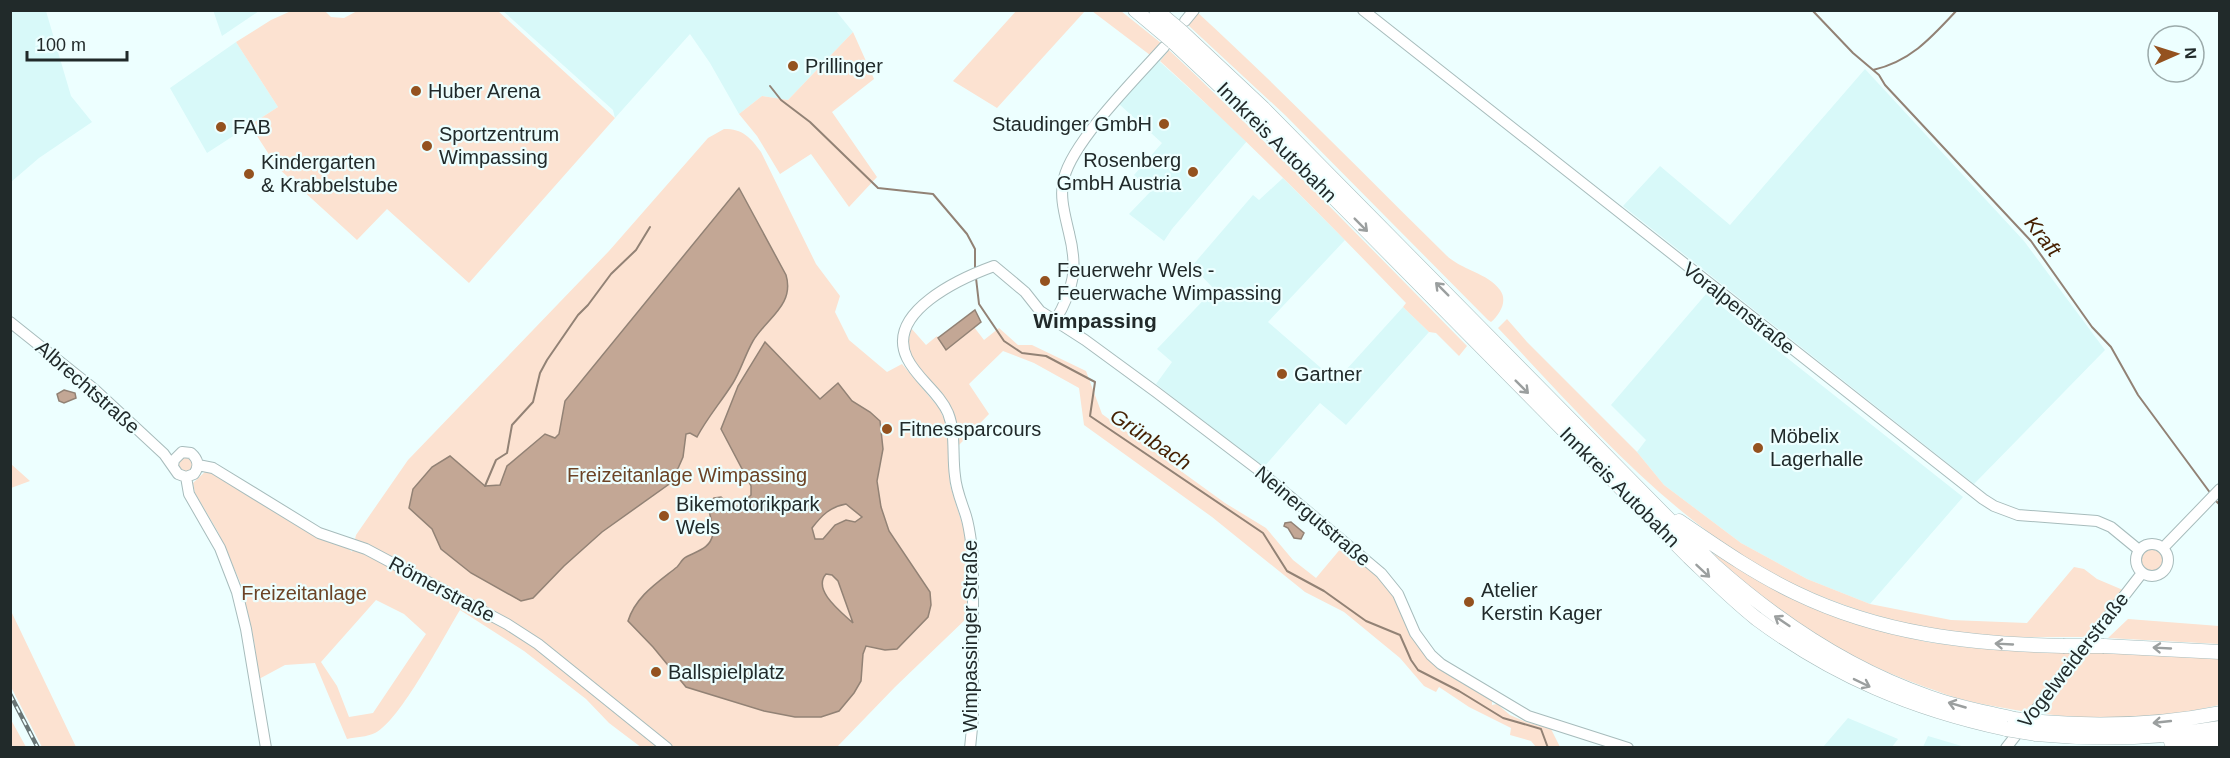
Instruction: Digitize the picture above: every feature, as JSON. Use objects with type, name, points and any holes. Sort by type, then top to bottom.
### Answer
[{"type":"highway","name":"Innkreis Autobahn","points":[[1135,10],[1174,34],[1263,108],[1689,557],[1756,618],[1816,658],[1874,689],[1933,711],[2115,738],[2177,734],[2220,728]]},
{"type":"highway","name":"Innkreis Autobahn","points":[[1156,10],[1174,34]]},
{"type":"highway","name":"Innkreis Autobahn","points":[[1482,338],[1714,565],[1777,618],[1823,648],[1872,674],[1930,698],[2010,724]]},
{"type":"highway","points":[[1650,500],[1756,572],[1797,594],[1882,626],[1957,640],[2010,645],[2104,646],[2220,652]]},
{"type":"highway","name":"Innkreis Autobahn","points":[[2039,728],[2138,724],[2220,713]]},
{"type":"highway","points":[[2115,738],[2178,742],[2220,740]]},
{"type":"street","points":[[1055,321],[1066,303],[1075,267],[1074,252],[1063,205],[1064,178],[1068,167],[1097,122],[1194,10]]},
{"type":"street","name":"Voralpenstraße","points":[[1363,10],[1983,499],[2018,515],[2097,521],[2110,527],[2139,550]]},
{"type":"street","name":"Neinergutstraße","points":[[994,266],[1024,292],[1040,311],[1223,442],[1387,578],[1398,594],[1415,633],[1431,655],[1441,664],[1528,716],[1628,747]]},
{"type":"street","name":"Wimpassinger Straße","points":[[970,747],[973,718],[973,556],[970,535],[957,488],[953,436],[947,412],[939,398],[911,364],[903,341],[907,324],[932,297],[994,266]]},
{"type":"street","name":"Albrechtstraße","points":[[10,322],[94,389],[164,454],[178,474],[186,477]]},
{"type":"street","points":[[164,454],[191,453],[197,460],[198,465],[194,474],[186,477],[189,494],[220,548],[237,592],[266,747]]},
{"type":"street","points":[[173,466],[178,455]]},
{"type":"street","name":"Römerstraße","points":[[198,465],[213,468],[319,533],[366,549],[507,624],[538,644],[667,747]]},
{"type":"street","points":[[2163,548],[2215,494]]},
{"type":"street","points":[[2148,544],[2163,548],[2168,561],[2165,570],[2156,576],[2142,573],[2136,564],[2139,550],[2148,544]]},
{"type":"street","name":"Vogelweiderstraße","points":[[2006,747],[2142,573]]},
{"type":"shaded area","points":[[11,10],[46,11],[71,96],[92,122],[39,158],[11,182]]},
{"type":"shaded area","points":[[213,10],[259,10],[259,11],[222,36]]},
{"type":"shaded area","points":[[503,11],[836,11],[853,32],[788,100],[762,96],[739,114],[710,63],[690,34],[615,118],[613,110]]},
{"type":"shaded area","points":[[236,42],[278,107],[207,153],[170,88]]},
{"type":"shaded area","points":[[1161,43],[1169,50],[1160,62],[1247,141],[1164,241],[1129,214],[1151,191],[1134,175],[1162,143],[1119,104],[1150,55]]},
{"type":"shaded area","points":[[1865,69],[2024,241],[2105,350],[1974,484],[1623,206],[1660,166],[1730,225]]},
{"type":"shaded area","points":[[1283,178],[1345,240],[1268,322],[1336,381],[1403,307],[1429,332],[1346,425],[1320,403],[1263,468],[1156,384],[1172,362],[1157,349],[1214,289],[1192,266],[1253,195],[1259,200]]},
{"type":"shaded area","points":[[739,188],[786,275],[788,286],[786,295],[778,311],[753,341],[733,383],[697,437],[690,433],[686,434],[683,457],[672,482],[602,532],[533,598],[521,601],[471,573],[441,549],[432,529],[409,508],[413,489],[432,467],[450,456],[485,486],[500,485],[507,466],[545,434],[555,438],[559,434],[565,401]]},
{"type":"shaded area","points":[[1706,294],[1963,497],[1870,604],[1807,579],[1741,543],[1664,485],[1637,452],[1646,440],[1611,405]]},
{"type":"shaded area","points":[[975,310],[981,322],[946,350],[938,338]]},
{"type":"shaded area","points":[[765,342],[820,399],[838,383],[852,401],[880,421],[883,449],[877,481],[881,507],[889,531],[930,592],[931,605],[928,617],[897,649],[885,650],[866,646],[863,654],[861,681],[854,693],[839,711],[821,717],[795,717],[764,711],[686,687],[628,621],[636,604],[648,591],[685,558],[709,543],[713,531],[709,502],[721,497],[730,506],[739,506],[751,495],[751,486],[721,429],[738,386]],"holes":[[[846,504],[862,517],[855,522],[846,520],[835,525],[823,539],[815,539],[812,528],[819,519],[831,509]],[[826,574],[832,575],[838,581],[853,623],[835,607],[825,594],[823,580]]]},
{"type":"shaded area","points":[[64,390],[75,393],[76,398],[64,403],[59,401],[57,394]]},
{"type":"shaded area","points":[[1291,522],[1304,533],[1301,539],[1294,538],[1284,526],[1285,523]]},
{"type":"shaded area","points":[[1848,718],[1898,739],[1892,747],[1823,747]]},
{"type":"shaded area","points":[[1928,736],[1965,747],[1923,747]]},
{"type":"green space","points":[[1017,10],[1085,11],[997,108],[953,81]]},
{"type":"green space","name":"Sportzentrum Wimpassing","points":[[291,11],[325,11],[331,17],[344,18],[357,11],[498,11],[615,118],[469,283],[387,209],[357,240],[277,167],[250,125],[278,107],[236,42],[271,20]]},
{"type":"green space","points":[[1092,11],[1121,11],[1161,43],[1150,55]]},
{"type":"green space","points":[[1197,12],[1292,102],[1446,255],[1495,284],[1502,294],[1503,303],[1491,322],[1285,115],[1188,25]]},
{"type":"green space","points":[[853,32],[874,79],[832,112],[877,177],[849,207],[811,154],[780,174],[757,136],[739,114],[762,96],[788,100]]},
{"type":"green space","points":[[1169,50],[1282,159],[1467,346],[1459,356],[1436,333],[1429,332],[1403,307],[1406,303],[1315,210],[1160,61]]},
{"type":"green space","name":"Freizeitanlage Wimpassing","points":[[724,129],[731,129],[741,132],[753,142],[761,152],[816,264],[840,296],[835,312],[849,340],[887,372],[902,364],[939,408],[948,428],[950,485],[965,533],[969,616],[837,747],[642,748],[609,723],[586,699],[524,651],[460,610],[409,696],[397,712],[375,733],[347,739],[315,663],[285,665],[259,679],[254,641],[241,584],[218,532],[195,493],[193,483],[208,469],[346,546],[352,552],[356,535],[408,460],[609,251],[708,138]],"holes":[[[376,600],[404,614],[426,634],[373,713],[349,717],[337,686],[321,662]]]},
{"type":"green space","points":[[1507,319],[1637,452],[1664,485],[1741,543],[1807,579],[1870,604],[1951,620],[2027,623],[2074,567],[2084,569],[2097,579],[2123,590],[2086,637],[1959,634],[1888,619],[1811,592],[1786,581],[1739,554],[1705,530],[1642,477],[1498,328]]},
{"type":"green space","points":[[974,327],[984,340],[999,328],[1018,345],[1032,345],[1086,371],[1102,414],[1225,503],[1266,528],[1293,560],[1316,578],[1342,547],[1373,571],[1395,596],[1408,629],[1459,680],[1492,701],[1492,705],[1497,704],[1510,715],[1551,729],[1560,747],[1536,747],[1531,741],[1510,735],[1511,728],[1469,707],[1439,687],[1436,692],[1424,686],[1400,658],[1344,612],[1305,592],[1212,517],[1084,425],[1079,388],[1034,363],[1003,351],[969,384],[989,414],[959,445],[956,422],[945,400],[907,351],[911,328],[926,345],[937,336],[946,350]]},
{"type":"green space","points":[[183,458],[189,458],[193,465],[189,472],[183,472],[179,468],[179,462]]},
{"type":"green space","points":[[11,464],[30,481],[11,488]]},
{"type":"green space","points":[[2151,548],[2156,549],[2162,555],[2162,565],[2156,571],[2151,572],[2146,571],[2140,565],[2139,560],[2140,555],[2146,549]]},
{"type":"green space","points":[[1716,553],[1866,627],[1927,642],[1974,648],[2072,652],[2027,712],[1959,699],[1866,663],[1812,633],[1738,577],[1714,555]]},
{"type":"green space","points":[[11,611],[76,747],[42,747],[11,687]]},
{"type":"green space","points":[[2128,619],[2219,626],[2219,644],[2108,638]]},
{"type":"green space","points":[[2085,652],[2162,653],[2219,658],[2219,705],[2154,716],[2088,718],[2045,714]]},
{"type":"green space","points":[[10,718],[26,747],[13,747]]},
{"type":"waterway","name":"Kraft","points":[[1812,10],[1853,53],[1879,75],[1885,85],[2031,241],[2092,327],[2111,347],[2138,395],[2211,494]]},
{"type":"waterway","points":[[1873,70],[1898,61],[1920,47],[1957,10]]},
{"type":"waterway","name":"Grünbach","points":[[770,86],[781,100],[810,122],[878,188],[933,194],[967,234],[975,249],[975,269]]},
{"type":"waterway","points":[[485,486],[496,460],[507,453],[512,425],[533,402],[540,373],[547,360],[578,315],[611,274],[636,250],[650,227]]},
{"type":"waterway","name":"Grünbach","points":[[976,278],[979,304],[1004,341],[1022,353],[1046,356],[1095,382],[1090,416],[1263,533],[1287,571],[1324,591],[1366,621],[1400,635],[1418,670],[1459,691],[1503,718],[1541,729],[1548,748]]},
{"type":"waterway","name":"Kraft","points":[[2214,499],[2220,505]]},
{"type":"railway","points":[[10,694],[38,748]]},
{"type":"place","name":"Prillinger","points":[[793,66]]},
{"type":"place","name":"Huber Arena","points":[[416,91]]},
{"type":"place","name":"Staudinger GmbH","points":[[1164,124]]},
{"type":"place","name":"FAB","points":[[221,127]]},
{"type":"place","name":"Sportzentrum Wimpassing","points":[[427,146]]},
{"type":"place","name":"Rosenberg GmbH Austria","points":[[1193,172]]},
{"type":"place","name":"Kindergarten & Krabbelstube","points":[[249,174]]},
{"type":"place","name":"Feuerwehr Wels - Feuerwache Wimpassing","points":[[1045,281]]},
{"type":"place","name":"Gartner","points":[[1282,374]]},
{"type":"place","name":"Fitnessparcours","points":[[887,429]]},
{"type":"place","name":"Möbelix Lagerhalle","points":[[1758,448]]},
{"type":"place","name":"Bikemotorikpark Wels","points":[[664,516]]},
{"type":"place","name":"Atelier Kerstin Kager","points":[[1469,602]]},
{"type":"place","name":"Ballspielplatz","points":[[656,672]]},
{"type":"district","name":"Wimpassing","points":[[1095,320]]},
{"type":"park label","name":"Freizeitanlage","points":[[304,593]]}]
